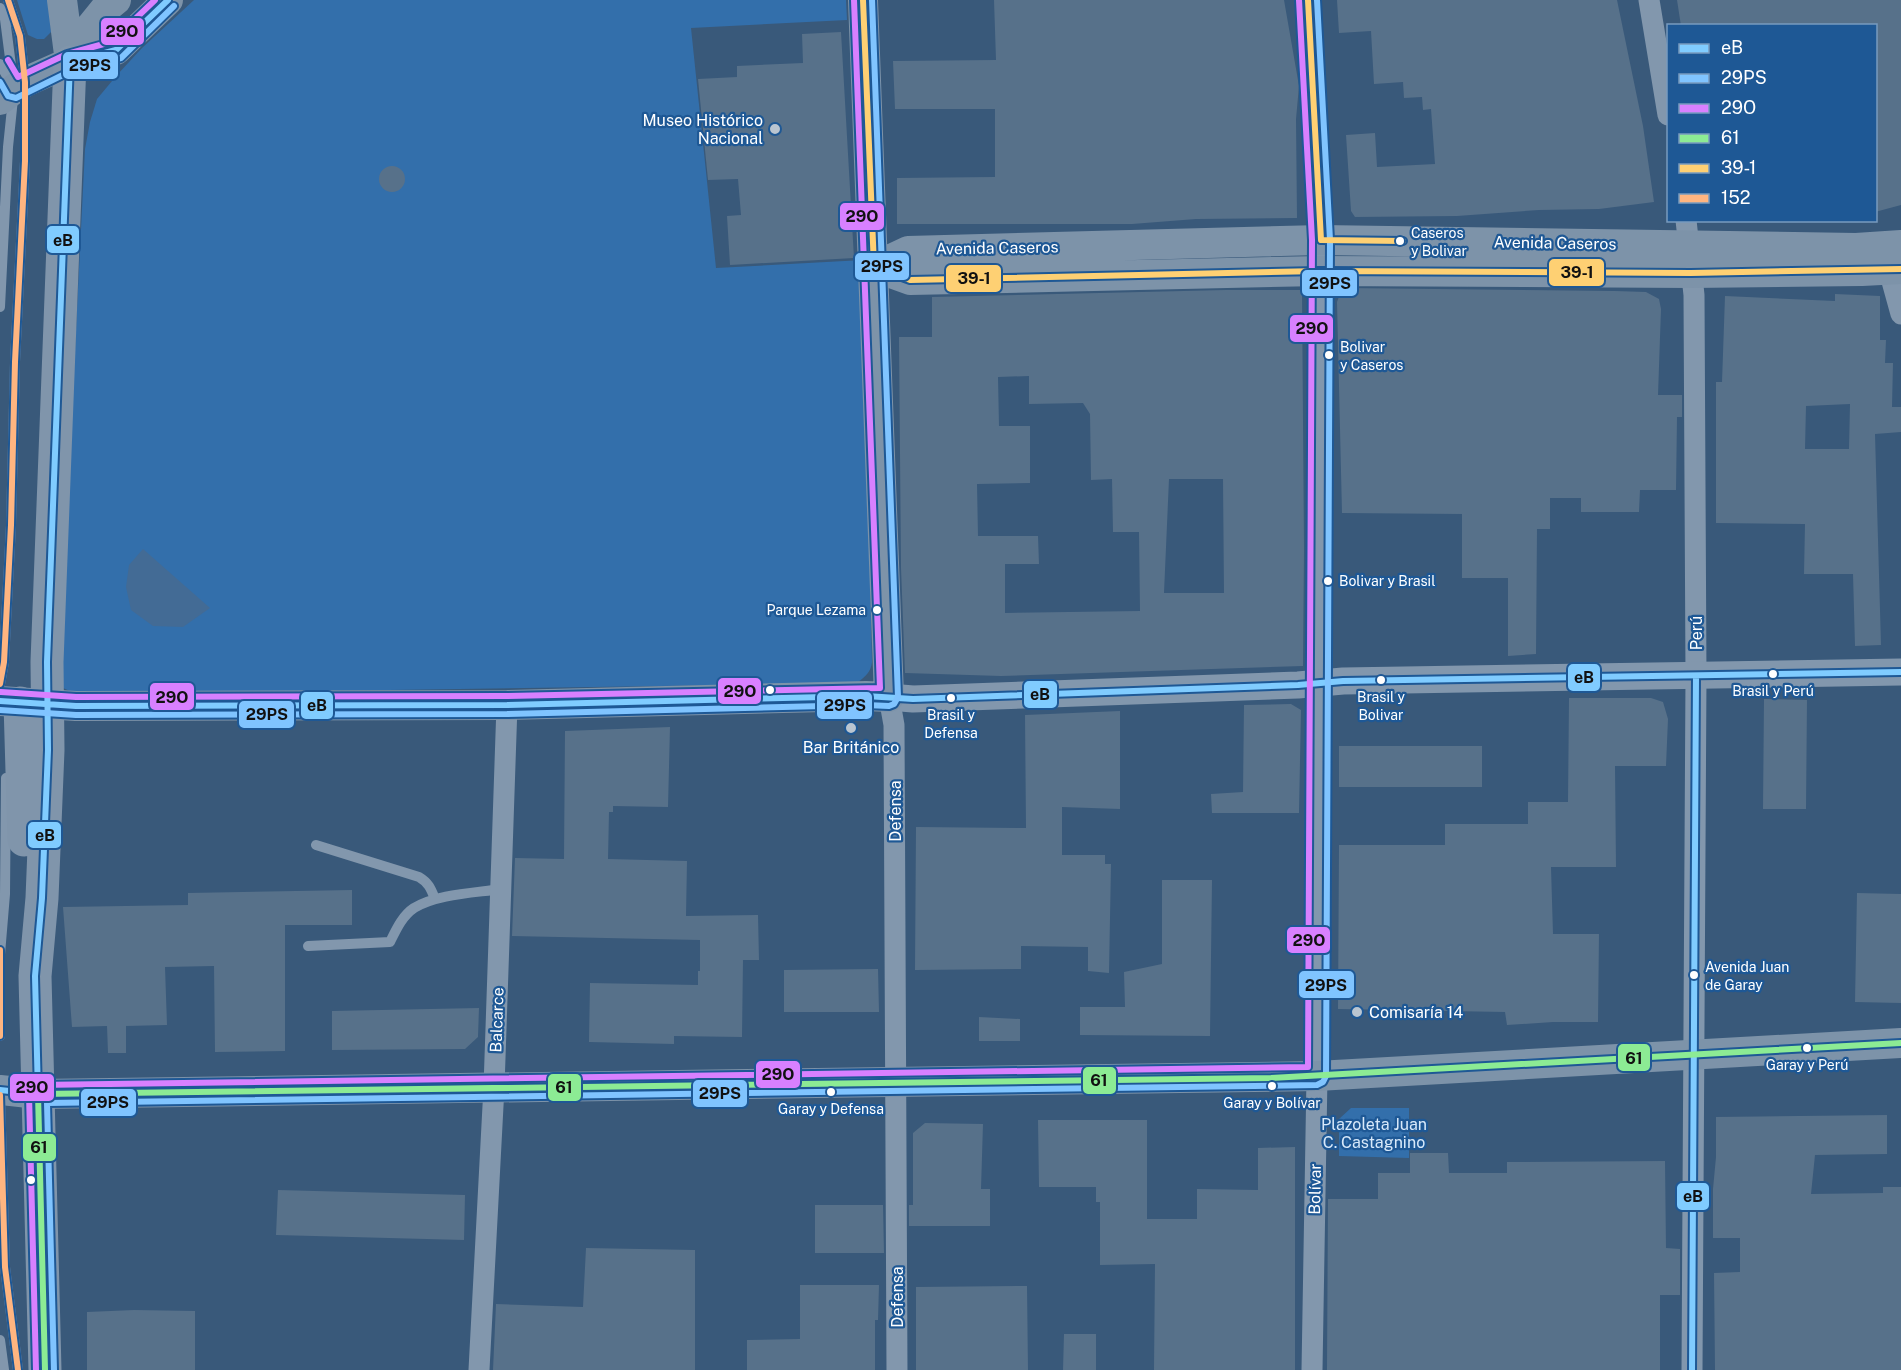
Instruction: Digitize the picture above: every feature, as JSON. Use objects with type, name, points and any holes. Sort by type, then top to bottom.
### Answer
[{"type":"main road","points":[[13,703],[47,662],[70,62],[62,0]]},
{"type":"main road","points":[[70,62],[80,40],[105,9],[116,0]]},
{"type":"main road","points":[[8,82],[116,50],[168,0]]},
{"type":"main road","name":"Defensa","points":[[863,0],[889,697]]},
{"type":"main road","name":"Avenida Caseros","points":[[874,267],[908,251],[1321,240],[1689,246],[1893,258]]},
{"type":"main road","name":"Avenida Caseros","points":[[874,267],[910,280],[1320,271],[1689,246]]},
{"type":"main road","points":[[13,703],[76,706],[507,705],[889,697]]},
{"type":"main road","points":[[13,703],[48,750],[42,898],[35,976],[45,1370]]},
{"type":"main road","points":[[0,1090],[38,1094],[1317,1076],[1901,1043]]},
{"type":"street","name":"Bolívar","points":[[1308,0],[1321,240],[1317,1076],[1312,1370]]},
{"type":"street","points":[[1649,0],[1667,109]]},
{"type":"street","name":"Perú","points":[[1689,246],[1694,295],[1696,676],[1692,1370]]},
{"type":"street","points":[[1893,258],[1901,314]]},
{"type":"street","points":[[889,697],[914,699],[1343,681],[1901,672]]},
{"type":"street","name":"Defensa","points":[[889,697],[894,725],[897,1370]]},
{"type":"street","name":"Balcarce","points":[[479,1370],[494,1087],[507,705]]},
{"type":"lane","points":[[8,0],[20,36],[8,82],[25,161],[4,662],[13,703]]},
{"type":"lane","points":[[0,8],[5,19],[7,33],[8,82],[8,147],[0,307]]},
{"type":"lane","points":[[0,1036],[0,952],[5,894],[6,770]]},
{"type":"lane","points":[[316,845],[419,877],[431,886],[435,899]]},
{"type":"lane","points":[[308,946],[390,942],[399,923],[413,909],[435,899],[501,889]]},
{"type":"lane","points":[[0,1095],[5,1267],[18,1370]]},
{"type":"lane","points":[[0,1340],[4,1370]]},
{"type":"green space","points":[[17,0],[49,0],[51,32],[44,39],[28,35]]},
{"type":"green space","name":"Parque Lezama","points":[[194,0],[846,0],[847,20],[691,28],[716,268],[863,260],[872,662],[865,676],[857,683],[129,694],[72,692],[63,688],[59,670],[85,149],[90,122],[97,99],[117,75],[142,48]]},
{"type":"green space","name":"Plazoleta Juan C. Castagnino","points":[[1351,1108],[1409,1108],[1409,1158],[1339,1156],[1339,1119]]},
{"type":"shaded area","points":[[143,549],[210,608],[183,627],[153,626],[131,610],[126,587],[129,565]]},
{"type":"building","points":[[994,0],[1284,0],[1299,86],[1296,119],[1297,218],[1196,219],[1132,224],[897,224],[897,178],[995,177],[995,109],[895,109],[893,61],[996,60]]},
{"type":"building","points":[[1337,0],[1617,0],[1643,126],[1654,202],[1599,209],[1539,210],[1457,216],[1355,217],[1351,211],[1346,135],[1375,133],[1377,167],[1435,164],[1431,109],[1423,110],[1422,97],[1404,98],[1403,82],[1374,84],[1371,31],[1339,33]]},
{"type":"building","points":[[1677,0],[1901,0],[1901,205],[1877,211],[1877,24],[1681,24]]},
{"type":"building","name":"Museo Histórico Nacional","points":[[841,32],[854,258],[730,265],[727,216],[741,215],[738,179],[708,180],[698,79],[737,77],[737,66],[803,63],[802,34]]},
{"type":"building","points":[[392,166],[401,170],[405,179],[401,188],[392,192],[383,188],[379,179],[383,170]]},
{"type":"building","points":[[1345,288],[1646,292],[1659,299],[1661,309],[1658,395],[1682,395],[1682,417],[1677,417],[1676,490],[1640,490],[1639,512],[1581,512],[1581,498],[1550,498],[1550,529],[1537,529],[1536,654],[1508,656],[1508,578],[1462,578],[1462,514],[1342,513],[1337,302],[1341,291]]},
{"type":"building","points":[[1302,290],[1303,666],[1001,676],[905,673],[901,568],[899,337],[932,337],[932,297]],"holes":[[[1029,376],[1029,404],[1083,403],[1090,414],[1091,480],[1112,479],[1113,532],[1139,532],[1140,611],[1005,613],[1005,564],[1039,564],[1038,536],[978,536],[977,484],[1030,483],[1030,426],[999,426],[998,377]],[[1169,479],[1223,479],[1224,593],[1164,593]]]},
{"type":"building","points":[[1835,294],[1880,296],[1880,340],[1886,340],[1885,363],[1893,363],[1892,407],[1901,407],[1901,432],[1875,434],[1881,645],[1855,646],[1853,574],[1804,574],[1805,524],[1716,523],[1716,382],[1722,382],[1725,296],[1835,301]],"holes":[[[1850,404],[1849,449],[1805,449],[1806,406]]]},
{"type":"building","points":[[1569,698],[1651,698],[1663,702],[1668,719],[1666,766],[1615,766],[1616,867],[1551,867],[1553,934],[1599,934],[1598,1022],[1507,1025],[1505,1012],[1338,1009],[1339,845],[1445,845],[1445,824],[1528,824],[1528,802],[1568,802]]},
{"type":"building","points":[[1764,699],[1807,700],[1806,809],[1763,809]]},
{"type":"building","points":[[1291,704],[1301,710],[1299,813],[1212,813],[1211,794],[1243,792],[1244,705]]},
{"type":"building","points":[[1120,711],[1120,809],[1062,807],[1062,855],[1105,855],[1105,864],[1111,864],[1109,973],[1088,971],[1088,947],[1021,946],[1021,969],[915,970],[916,827],[1026,828],[1025,715]]},
{"type":"building","points":[[670,727],[668,807],[613,806],[613,812],[609,812],[608,859],[687,861],[686,916],[758,915],[759,960],[743,960],[742,1037],[674,1036],[674,1044],[589,1042],[590,983],[698,985],[700,940],[512,936],[515,858],[564,859],[565,731]]},
{"type":"building","points":[[1339,746],[1482,746],[1482,787],[1339,787]]},
{"type":"building","points":[[1162,880],[1212,880],[1210,1036],[1080,1035],[1080,1007],[1125,1007],[1124,972],[1162,964]]},
{"type":"building","points":[[352,890],[352,925],[285,925],[285,1051],[215,1052],[214,966],[165,967],[167,1025],[126,1026],[126,1053],[108,1053],[107,1026],[72,1027],[63,907],[188,905],[188,893]]},
{"type":"building","points":[[1857,893],[1901,894],[1901,1003],[1855,1002]]},
{"type":"building","points":[[878,969],[879,1012],[784,1012],[784,970]]},
{"type":"building","points":[[479,1008],[478,1037],[465,1049],[332,1050],[332,1011]]},
{"type":"building","points":[[979,1017],[1020,1019],[1020,1041],[979,1041]]},
{"type":"building","points":[[1887,1115],[1887,1154],[1815,1155],[1811,1194],[1883,1193],[1883,1187],[1901,1187],[1901,1370],[1715,1370],[1714,1273],[1740,1272],[1740,1238],[1713,1238],[1716,1117]]},
{"type":"building","points":[[1038,1120],[1147,1120],[1147,1219],[1197,1219],[1197,1189],[1258,1190],[1258,1148],[1295,1147],[1295,1370],[1154,1370],[1155,1264],[1100,1265],[1100,1202],[1096,1202],[1096,1187],[1039,1187]]},
{"type":"building","points":[[925,1123],[983,1124],[981,1189],[990,1189],[990,1226],[909,1226],[909,1205],[913,1205],[913,1133]]},
{"type":"building","points":[[1410,1153],[1448,1153],[1449,1173],[1507,1173],[1507,1162],[1665,1161],[1666,1248],[1680,1249],[1680,1295],[1660,1295],[1660,1370],[1327,1370],[1328,1199],[1378,1199],[1378,1173],[1410,1173]]},
{"type":"building","points":[[278,1190],[465,1195],[464,1240],[276,1235]]},
{"type":"building","points":[[815,1205],[883,1205],[884,1253],[815,1253]]},
{"type":"building","points":[[586,1248],[695,1250],[695,1370],[493,1370],[496,1304],[583,1307]]},
{"type":"building","points":[[800,1285],[879,1285],[878,1320],[875,1320],[875,1370],[747,1370],[747,1340],[800,1339]]},
{"type":"building","points":[[1027,1286],[1028,1370],[916,1370],[916,1287]]},
{"type":"building","points":[[195,1311],[195,1370],[87,1370],[87,1312]]},
{"type":"building","points":[[1064,1334],[1096,1334],[1096,1370],[1063,1370]]},
{"type":"transit line","name":"152","points":[[0,684],[4,662],[11,525],[15,362],[25,161],[25,82],[20,36],[8,0]]},
{"type":"transit line","name":"29O","points":[[8,60],[18,77],[67,54],[111,42],[155,0]]},
{"type":"transit line","name":"eB","points":[[0,1090],[38,1094],[35,976],[42,898],[48,750],[47,662],[70,62],[116,50],[168,0]]},
{"type":"transit line","name":"29O","points":[[1,692],[76,697],[507,696],[880,688],[854,0]]},
{"type":"transit line","name":"39-1","points":[[863,0],[874,267],[910,280],[1320,271],[1691,273],[1901,269]]},
{"type":"transit line","name":"29PS","points":[[0,710],[76,715],[507,714],[889,706],[894,704],[898,697],[872,0]]},
{"type":"transit line","name":"29O","points":[[36,1370],[29,1094],[31,1088],[36,1085],[1308,1067],[1312,240],[1299,0]]},
{"type":"transit line","name":"39-1","points":[[1308,0],[1321,240],[1403,241]]},
{"type":"transit line","name":"29PS","points":[[54,1370],[47,1103],[1317,1085],[1323,1082],[1326,1076],[1330,240],[1317,0]]},
{"type":"transit line","name":"29PS","points":[[0,82],[8,96],[16,98],[73,70],[121,58],[174,6]]},
{"type":"transit line","name":"eB","points":[[0,701],[76,706],[507,705],[866,696],[913,699],[1298,685],[1343,681],[1901,672]]},
{"type":"transit line","name":"eB","points":[[1692,1370],[1696,676]]},
{"type":"transit line","name":"152","points":[[0,950],[0,1036]]},
{"type":"transit line","name":"61","points":[[45,1370],[38,1094],[1271,1078],[1901,1043]]},
{"type":"transit line","name":"152","points":[[0,1095],[5,1267],[18,1370]]},
{"type":"place","name":"Museo Histórico Nacional","points":[[775,129]]},
{"type":"place","name":"Caseros y Bolivar","points":[[1400,241]]},
{"type":"place","name":"Bolivar y Caseros","points":[[1329,355]]},
{"type":"place","name":"Bolivar y Brasil","points":[[1328,581]]},
{"type":"place","name":"Parque Lezama","points":[[877,610]]},
{"type":"place","name":"Brasil y Perú","points":[[1773,674]]},
{"type":"place","name":"Brasil y Bolivar","points":[[1381,680]]},
{"type":"place","name":"Brasil y Defensa","points":[[951,698]]},
{"type":"place","name":"Bar Británico","points":[[851,728]]},
{"type":"place","name":"Avenida Juan de Garay","points":[[1694,975]]},
{"type":"place","name":"Comisaría 14","points":[[1357,1012]]},
{"type":"place","name":"Garay y Perú","points":[[1807,1048]]},
{"type":"place","name":"Garay y Bolívar","points":[[1272,1086]]},
{"type":"place","name":"Garay y Defensa","points":[[831,1092]]}]
